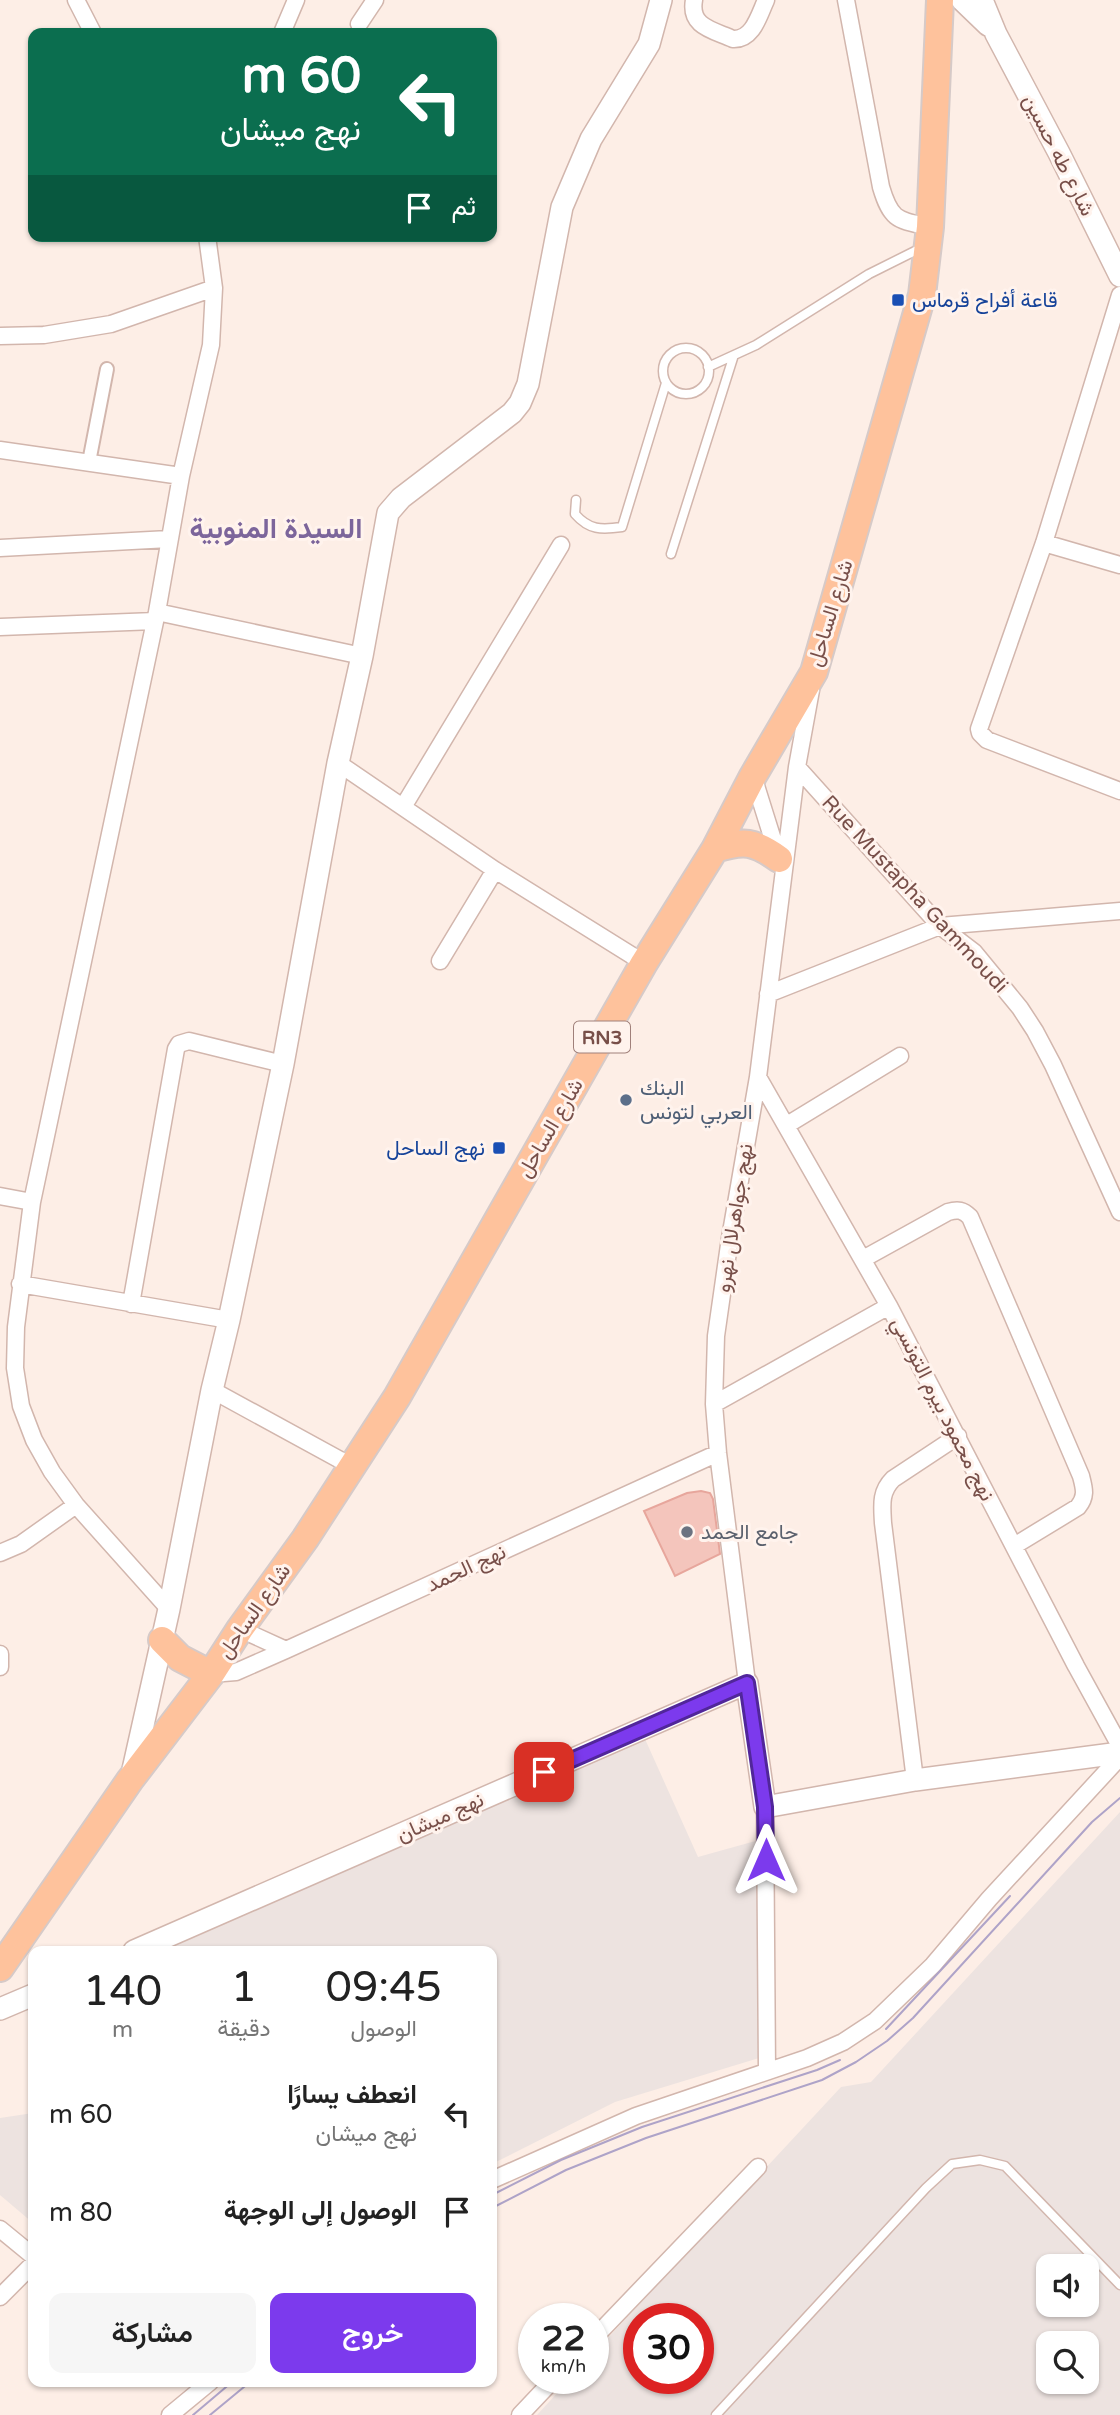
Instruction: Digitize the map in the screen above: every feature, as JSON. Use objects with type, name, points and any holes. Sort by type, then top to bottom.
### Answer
[{"type":"main road","name":"شارع الساحل","points":[[0,1968],[130,1780],[211,1674],[397,1397],[644,963],[715,849],[753,776],[814,672],[922,295],[928,237],[940,0]]},
{"type":"main road","points":[[715,849],[737,842],[751,844],[764,848],[782,867]]},
{"type":"main road","points":[[162,1640],[180,1658],[211,1674]]},
{"type":"street","points":[[76,0],[90,28]]},
{"type":"street","points":[[284,28],[296,0]]},
{"type":"street","points":[[359,24],[375,0]]},
{"type":"street","points":[[130,1780],[169,1609],[212,1390],[283,1064],[338,763],[391,508],[512,413],[525,393],[562,207],[591,139],[649,44],[661,0]]},
{"type":"street","points":[[694,0],[692,10],[698,22],[733,39],[739,39],[750,32],[766,0]]},
{"type":"street","points":[[846,0],[886,204],[892,215],[928,237]]},
{"type":"street","points":[[962,0],[996,34]]},
{"type":"street","points":[[982,0],[996,34]]},
{"type":"street","name":"شارع طه حسين","points":[[996,34],[1120,276]]},
{"type":"street","points":[[169,1609],[76,1505],[52,1472],[34,1440],[21,1406],[15,1368],[16,1327],[32,1202],[156,616],[181,476],[211,345],[214,288],[208,242]]},
{"type":"street","points":[[0,336],[44,335],[111,324],[214,288]]},
{"type":"street","points":[[1120,295],[1044,543],[980,733],[987,740],[1120,791]]},
{"type":"street","points":[[89,462],[107,369]]},
{"type":"street","points":[[0,450],[181,476]]},
{"type":"street","points":[[0,548],[169,540]]},
{"type":"street","points":[[1044,543],[1120,565]]},
{"type":"street","points":[[403,807],[561,545]]},
{"type":"street","points":[[0,627],[156,616],[362,656]]},
{"type":"street","name":"نهج جواهرلال نهرو","points":[[747,1683],[718,1452],[714,1370],[730,1238],[758,1077],[782,867],[814,672]]},
{"type":"street","points":[[338,763],[495,870],[644,963]]},
{"type":"street","name":"Rue Mustapha Gammoudi","points":[[797,766],[940,926],[974,952],[1020,1007],[1035,1031],[1120,1212]]},
{"type":"street","points":[[753,776],[782,867]]},
{"type":"street","points":[[440,961],[495,870]]},
{"type":"street","points":[[768,994],[940,926],[1120,911]]},
{"type":"street","points":[[131,1304],[176,1049],[184,1041],[189,1041],[283,1064]]},
{"type":"street","points":[[787,1125],[900,1056]]},
{"type":"street","name":"نهج محمود بيرم التونسي","points":[[758,1077],[889,1306],[1120,1746]]},
{"type":"street","points":[[0,1196],[32,1202]]},
{"type":"street","points":[[863,1259],[948,1212],[956,1209],[964,1211],[970,1217],[1081,1475],[1085,1491],[1083,1501],[1078,1507],[1014,1546]]},
{"type":"street","points":[[20,1284],[229,1320]]},
{"type":"street","points":[[714,1404],[889,1306]]},
{"type":"street","points":[[212,1390],[353,1466]]},
{"type":"street","points":[[915,1780],[883,1523],[882,1495],[886,1486],[894,1479],[958,1436]]},
{"type":"street","name":"نهج الحمد","points":[[211,1674],[236,1671],[286,1650],[718,1452]]},
{"type":"street","points":[[0,1553],[21,1544],[76,1505]]},
{"type":"street","points":[[240,1629],[286,1650]]},
{"type":"street","points":[[0,1654],[0,1667]]},
{"type":"street","points":[[747,1683],[765,1807],[767,2071]]},
{"type":"street","name":"نهج ميشان","points":[[145,1946],[747,1683]]},
{"type":"street","points":[[765,1807],[915,1780],[1120,1755]]},
{"type":"street","points":[[497,2178],[636,2116],[807,2058],[843,2042],[885,2013],[926,1972],[1120,1755]]},
{"type":"street","points":[[0,2010],[28,1997]]},
{"type":"street","points":[[609,2322],[758,2166]]},
{"type":"street","points":[[0,2229],[28,2252]]},
{"type":"street","points":[[0,2297],[28,2269]]},
{"type":"street","points":[[189,2387],[196,2393]]},
{"type":"street","points":[[170,2415],[204,2387]]},
{"type":"street","points":[[520,2415],[540,2394]]},
{"type":"lane","points":[[708,367],[733,358],[808,314],[928,237]]},
{"type":"lane","points":[[576,500],[575,514],[585,525],[607,529],[622,527],[666,383],[663,368],[670,354],[677,350],[693,349],[706,359],[706,382],[694,393],[678,393],[666,383]]},
{"type":"lane","points":[[671,554],[733,358]]},
{"type":"lane","points":[[716,2415],[926,2188],[952,2164],[980,2160],[1005,2166],[1120,2284]]},
{"type":"shaded area","points":[[645,1739],[698,1857],[759,1840],[759,2058],[615,2102],[497,2161],[497,1946],[174,1946]]},
{"type":"shaded area","points":[[1120,1812],[1120,2415],[537,2415],[556,2394],[609,2394],[609,2337],[623,2322],[623,2394],[714,2394],[714,2303],[640,2303],[841,2087],[871,2082]]},
{"type":"shaded area","points":[[28,2114],[28,2219],[0,2195],[0,2118]]},
{"type":"building","name":"جامع الحمد","points":[[687,1493],[710,1493],[713,1499],[720,1554],[675,1576],[644,1511]]},
{"type":"tram line","points":[[497,2205],[566,2170],[646,2138],[822,2080],[856,2062],[887,2041],[913,2018],[1092,1822],[1120,1798]]},
{"type":"tram line","points":[[886,2029],[1010,1896]]},
{"type":"tram line","points":[[497,2192],[561,2160],[642,2127],[817,2070],[840,2060]]},
{"type":"tram line","points":[[193,2415],[226,2387]]},
{"type":"tram line","points":[[210,2415],[244,2387]]},
{"type":"place","name":"قاعة أفراح قرماس","points":[[898,300]]},
{"type":"place","name":"البنك العربي لتونس","points":[[626,1100]]},
{"type":"place","name":"نهج الساحل","points":[[499,1148]]},
{"type":"place","name":"جامع الحمد","points":[[687,1532]]},
{"type":"district","name":"السيدة المنوبية","points":[[276,528]]},
{"type":"route","points":[[544,1772],[747,1683],[765,1807],[766,1860]]}]
